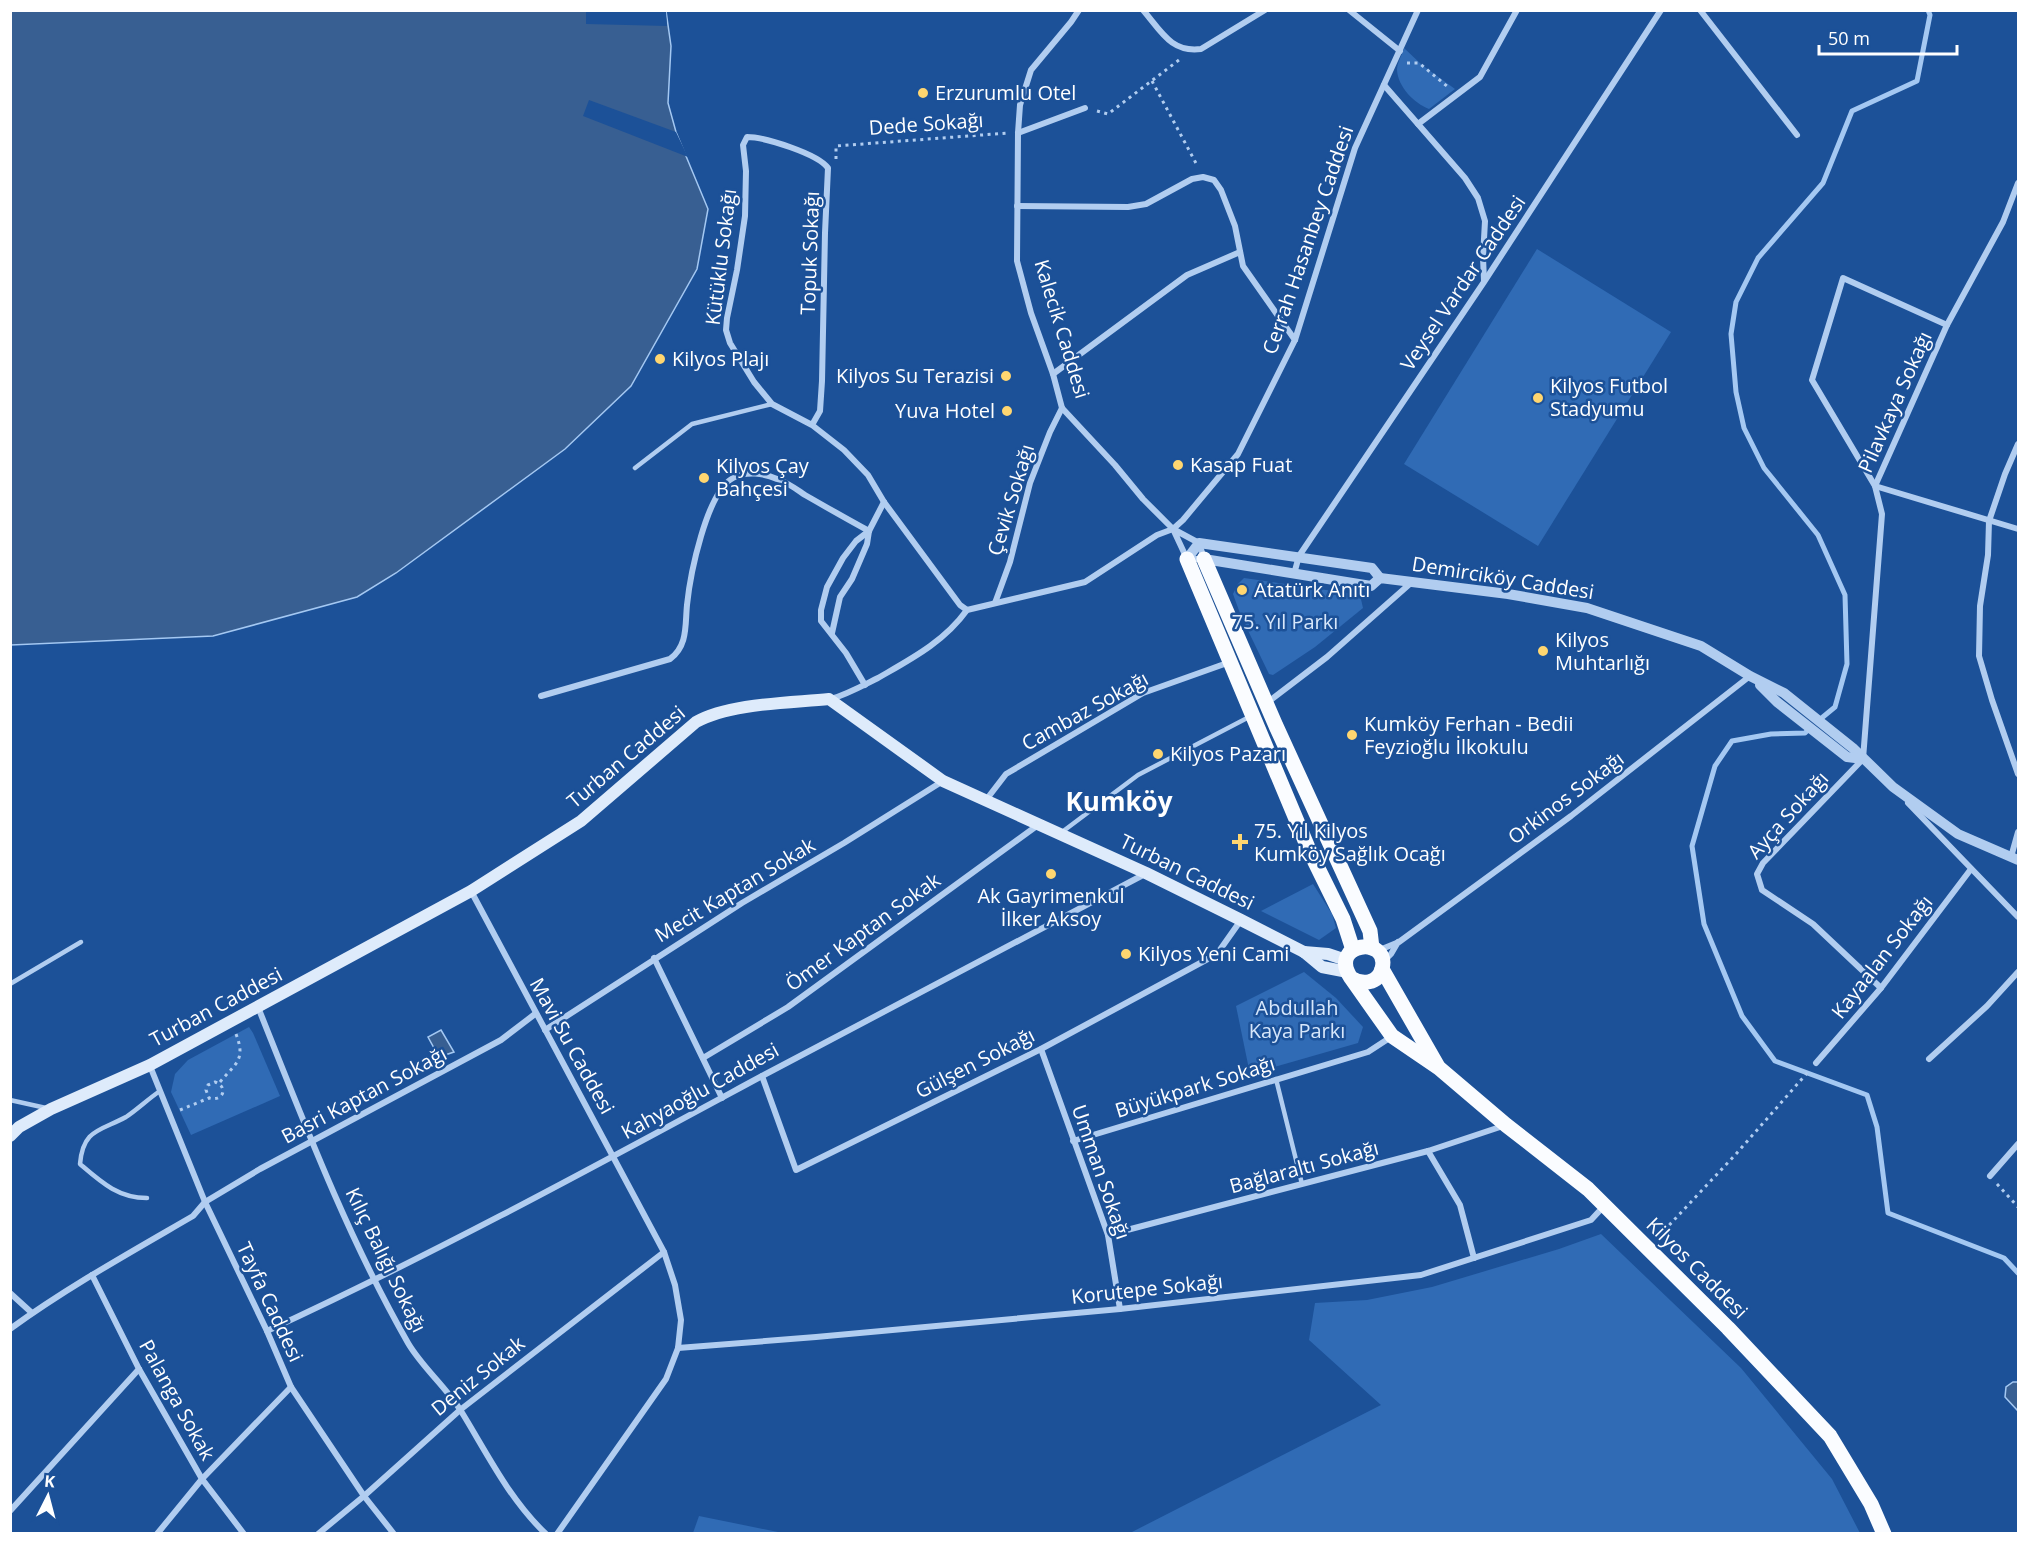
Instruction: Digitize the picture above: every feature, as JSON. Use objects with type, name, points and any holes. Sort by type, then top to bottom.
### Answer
[{"type":"main road","name":"Kalecik Caddesi","points":[[1187,559],[1309,850],[1343,919],[1350,965],[1392,1036]]},
{"type":"main road","points":[[1204,559],[1266,703],[1370,931],[1378,957],[1439,1068]]},
{"type":"main road","name":"Turban Caddesi","points":[[10,1137],[19,1127],[51,1109],[150,1065],[471,891],[581,821],[696,722],[710,714],[729,710],[829,699],[943,781],[1146,873],[1304,952],[1328,954],[1350,965]]},
{"type":"main road","points":[[1365,946],[1378,957],[1377,978],[1367,983],[1356,981],[1350,965],[1365,946]]},
{"type":"main road","points":[[1392,1036],[1439,1068]]},
{"type":"main road","name":"Kilyos Caddesi","points":[[1439,1068],[1506,1125],[1588,1189],[1728,1328],[1830,1436],[1871,1504],[1884,1533]]},
{"type":"street","name":"Kalecik Caddesi","points":[[1079,10],[1031,70],[1020,105],[1017,261],[1031,313],[1053,374],[1062,408],[1143,499],[1173,529],[1199,543]]},
{"type":"street","points":[[1143,10],[1174,45],[1183,50],[1201,49],[1265,10]]},
{"type":"street","points":[[1349,10],[1400,51]]},
{"type":"street","name":"Cerrah Hasanbey Caddesi","points":[[968,610],[1085,582],[1157,536],[1173,529],[1238,454],[1295,340],[1355,148],[1418,10]]},
{"type":"street","points":[[1418,124],[1480,77],[1517,10]]},
{"type":"street","name":"Veysel Vardar Caddesi","points":[[1294,574],[1299,556],[1484,282],[1661,10]]},
{"type":"street","points":[[1700,10],[1797,135]]},
{"type":"street","points":[[1384,85],[1465,178],[1478,198],[1485,222],[1484,282]]},
{"type":"street","points":[[1018,132],[1085,108]]},
{"type":"street","name":"Kütüklu Sokağı","points":[[747,137],[743,145],[747,171],[745,216],[726,330],[730,343],[754,382],[772,404],[812,425],[844,450],[868,475],[884,502],[960,605],[968,610]]},
{"type":"street","name":"Topuk Sokağı","points":[[747,137],[757,137],[804,154],[824,162],[828,168],[822,381],[820,411],[812,425]]},
{"type":"street","points":[[1017,206],[1128,207],[1146,204],[1192,179],[1203,177],[1214,180],[1221,190],[1235,226],[1243,266],[1295,340]]},
{"type":"street","name":"Pilavkaya Sokağı","points":[[1863,759],[1882,514],[1875,486],[1947,325],[2003,222],[2019,183]]},
{"type":"street","points":[[1053,374],[1187,275],[1240,252]]},
{"type":"street","points":[[1947,325],[1843,278],[1812,380],[1875,486],[2019,529]]},
{"type":"street","name":"Çevik Sokağı","points":[[995,603],[1010,562],[1030,483],[1062,408]]},
{"type":"street","points":[[2019,444],[2005,474],[1989,521],[1988,555],[1980,606],[1979,657],[2019,774]]},
{"type":"street","points":[[541,696],[670,659],[678,653],[682,647],[693,573],[706,522],[720,492],[734,477],[756,474],[778,479],[868,531]]},
{"type":"street","points":[[866,685],[832,633],[821,621],[821,610],[828,587],[843,558],[856,541],[868,531],[884,502]]},
{"type":"street","name":"Kalecik Caddesi","points":[[1173,529],[1187,559]]},
{"type":"street","points":[[832,633],[840,597],[852,579],[867,544],[868,531]]},
{"type":"street","points":[[1187,559],[1204,559],[1199,543]]},
{"type":"street","points":[[1187,559],[1199,543]]},
{"type":"street","name":"Demirciköy Caddesi","points":[[1199,543],[1372,568],[1380,578],[1520,596],[1587,608],[1701,646],[1750,676],[1851,753],[1863,759]]},
{"type":"street","name":"Demirciköy Caddesi","points":[[1204,559],[1371,586],[1380,578]]},
{"type":"street","points":[[1252,716],[1326,657],[1414,581]]},
{"type":"street","points":[[829,699],[866,685],[936,644],[968,610]]},
{"type":"street","name":"Cambaz Sokağı","points":[[986,800],[1006,774],[1143,693],[1246,657]]},
{"type":"street","name":"Orkinos Sokağı","points":[[1399,942],[1571,816],[1750,676]]},
{"type":"street","points":[[1863,759],[2019,917]]},
{"type":"street","name":"Ayça Sokağı","points":[[1863,759],[1763,863],[1757,874],[1762,890],[1813,924],[1881,988]]},
{"type":"street","name":"Mecit Kaptan Sokak","points":[[545,1030],[654,958],[943,781]]},
{"type":"street","points":[[1893,787],[1958,834],[2015,858],[2019,832]]},
{"type":"street","name":"Ömer Kaptan Sokak","points":[[703,1058],[788,1007],[1038,825]]},
{"type":"street","name":"Kayaalan Sokağı","points":[[1816,1063],[1881,988],[1971,868]]},
{"type":"street","name":"Kahyaoğlu Caddesi","points":[[267,1331],[375,1281],[614,1157],[1146,873]]},
{"type":"street","name":"Mavi Su Caddesi","points":[[471,891],[664,1252],[675,1285],[681,1320],[678,1348],[666,1379],[556,1533]]},
{"type":"street","name":"Gülşen Sokağı","points":[[762,1076],[796,1170],[1041,1049],[1217,954],[1241,920]]},
{"type":"street","points":[[1378,957],[1391,954],[1399,942]]},
{"type":"street","points":[[1378,957],[1399,942]]},
{"type":"street","points":[[654,958],[722,1098]]},
{"type":"street","points":[[1929,1059],[1987,1006],[2019,972]]},
{"type":"street","name":"Kılıç Balığı Sokağı","points":[[258,1007],[312,1141],[375,1281],[410,1346],[460,1410],[479,1444],[527,1516],[546,1533]]},
{"type":"street","name":"Basri Kaptan Sokağı","points":[[10,1329],[92,1275],[193,1216],[205,1202],[260,1169],[501,1040],[535,1014]]},
{"type":"street","name":"Büyükpark Sokağı","points":[[1073,1141],[1368,1052],[1392,1036]]},
{"type":"street","name":"Umman Sokağı","points":[[1041,1049],[1108,1235],[1120,1309]]},
{"type":"street","name":"Tayfa Caddesi","points":[[150,1065],[205,1202],[267,1331],[291,1387],[363,1496],[394,1533]]},
{"type":"street","name":"Bağlaraltı Sokağı","points":[[1108,1235],[1428,1151],[1506,1125]]},
{"type":"street","points":[[1989,1176],[2019,1144]]},
{"type":"street","points":[[1428,1151],[1460,1205],[1474,1258]]},
{"type":"street","name":"Korutepe Sokağı","points":[[678,1348],[1120,1309],[1421,1275],[1591,1220],[1604,1206]]},
{"type":"street","name":"Deniz Sokak","points":[[318,1533],[460,1410],[664,1252]]},
{"type":"street","name":"Palanga Sokak","points":[[92,1275],[139,1369],[202,1479],[244,1533]]},
{"type":"street","points":[[10,1293],[32,1313]]},
{"type":"street","points":[[10,1511],[139,1369]]},
{"type":"street","points":[[157,1533],[202,1479],[291,1387]]},
{"type":"lane","points":[[634,468],[692,424],[772,404]]},
{"type":"lane","points":[[1060,834],[1138,775],[1252,716]]},
{"type":"lane","points":[[10,984],[81,942]]},
{"type":"lane","points":[[1276,1079],[1302,1184]]},
{"type":"lane","points":[[147,1198],[132,1198],[106,1186],[80,1164],[81,1148],[95,1131],[126,1116],[160,1090]]},
{"type":"lane","points":[[10,1100],[51,1109]]},
{"type":"path","points":[[1085,108],[1108,114],[1193,50]]},
{"type":"path","points":[[1392,67],[1398,63],[1419,63],[1438,79]]},
{"type":"path","points":[[1152,81],[1203,177]]},
{"type":"path","name":"Dede Sokağı","points":[[836,146],[1018,132]]},
{"type":"path","points":[[220,1083],[239,1059],[241,1048],[236,1034],[228,1023]]},
{"type":"path","points":[[169,1115],[209,1098],[215,1100],[220,1098],[224,1093],[224,1087],[220,1083],[215,1082],[208,1085],[206,1090],[209,1098]]},
{"type":"path","points":[[1647,1247],[1729,1162],[1799,1083]]},
{"type":"path","points":[[1989,1176],[2019,1207]]},
{"type":"green space","points":[[1404,48],[1422,65],[1455,89],[1429,109],[1413,99],[1400,82],[1397,67]]},
{"type":"green space","name":"Kilyos Futbol Stadyumu","points":[[1537,249],[1671,332],[1538,546],[1404,464]]},
{"type":"green space","name":"75. Yıl Parkı","points":[[1244,578],[1360,595],[1363,608],[1315,647],[1273,675],[1269,674],[1233,594]]},
{"type":"green space","points":[[1313,884],[1332,914],[1336,928],[1319,940],[1261,911]]},
{"type":"green space","name":"Abdullah Kaya Parkı","points":[[1304,972],[1336,998],[1363,1027],[1358,1043],[1250,1074],[1236,1006]]},
{"type":"green space","points":[[249,1027],[280,1096],[191,1135],[171,1092],[175,1074],[188,1060]]},
{"type":"green space","points":[[1601,1234],[1741,1368],[1832,1479],[1860,1533],[1130,1533],[1381,1405],[1309,1340],[1315,1303],[1367,1300],[1432,1287]]},
{"type":"green space","points":[[699,1516],[783,1533],[693,1533]]},
{"type":"shaded area","points":[[10,11],[666,11],[671,46],[668,103],[676,132],[708,209],[697,269],[631,386],[565,449],[396,573],[357,597],[213,636],[11,645]]},
{"type":"shaded area","points":[[441,1030],[454,1052],[439,1057],[428,1037]]},
{"type":"shaded area","points":[[2013,1382],[2018,1382],[2018,1411],[2005,1397],[2006,1387]]},
{"type":"pier","points":[[586,11],[666,11],[667,26],[586,24]]},
{"type":"pier","points":[[589,100],[676,132],[688,157],[583,116]]},
{"type":"waterway","points":[[1818,721],[1835,707],[1847,664],[1845,595],[1818,535],[1764,468],[1744,428],[1736,392],[1731,334],[1736,302],[1758,258],[1823,183],[1852,111],[1917,81],[1930,15],[1928,10]]},
{"type":"waterway","points":[[1811,727],[1805,733],[1771,734],[1732,741],[1715,766],[1692,846],[1704,924],[1742,1016],[1775,1061],[1867,1095],[1877,1127],[1888,1213],[2004,1258],[2018,1273]]},
{"type":"place","name":"Erzurumlu Otel","points":[[923,93]]},
{"type":"place","name":"Kilyos Plajı","points":[[660,359]]},
{"type":"place","name":"Kilyos Su Terazisi","points":[[1006,376]]},
{"type":"place","name":"Kilyos Futbol Stadyumu","points":[[1538,398]]},
{"type":"place","name":"Yuva Hotel","points":[[1007,411]]},
{"type":"place","name":"Kasap Fuat","points":[[1178,465]]},
{"type":"place","name":"Kilyos Çay Bahçesi","points":[[704,478]]},
{"type":"place","name":"Atatürk Anıtı","points":[[1242,590]]},
{"type":"place","name":"Kilyos Muhtarlığı","points":[[1543,651]]},
{"type":"place","name":"Kumköy Ferhan - Bedii Feyzioğlu İlkokulu","points":[[1352,735]]},
{"type":"place","name":"Kilyos Pazarı","points":[[1158,754]]},
{"type":"place","name":"75. Yıl Kilyos Kumköy Sağlık Ocağı","points":[[1240,842]]},
{"type":"place","name":"Ak Gayrimenkul İlker Aksoy","points":[[1051,874]]},
{"type":"place","name":"Kilyos Yeni Cami","points":[[1126,954]]},
{"type":"district","name":"Kumköy","points":[[1119,802]]}]
